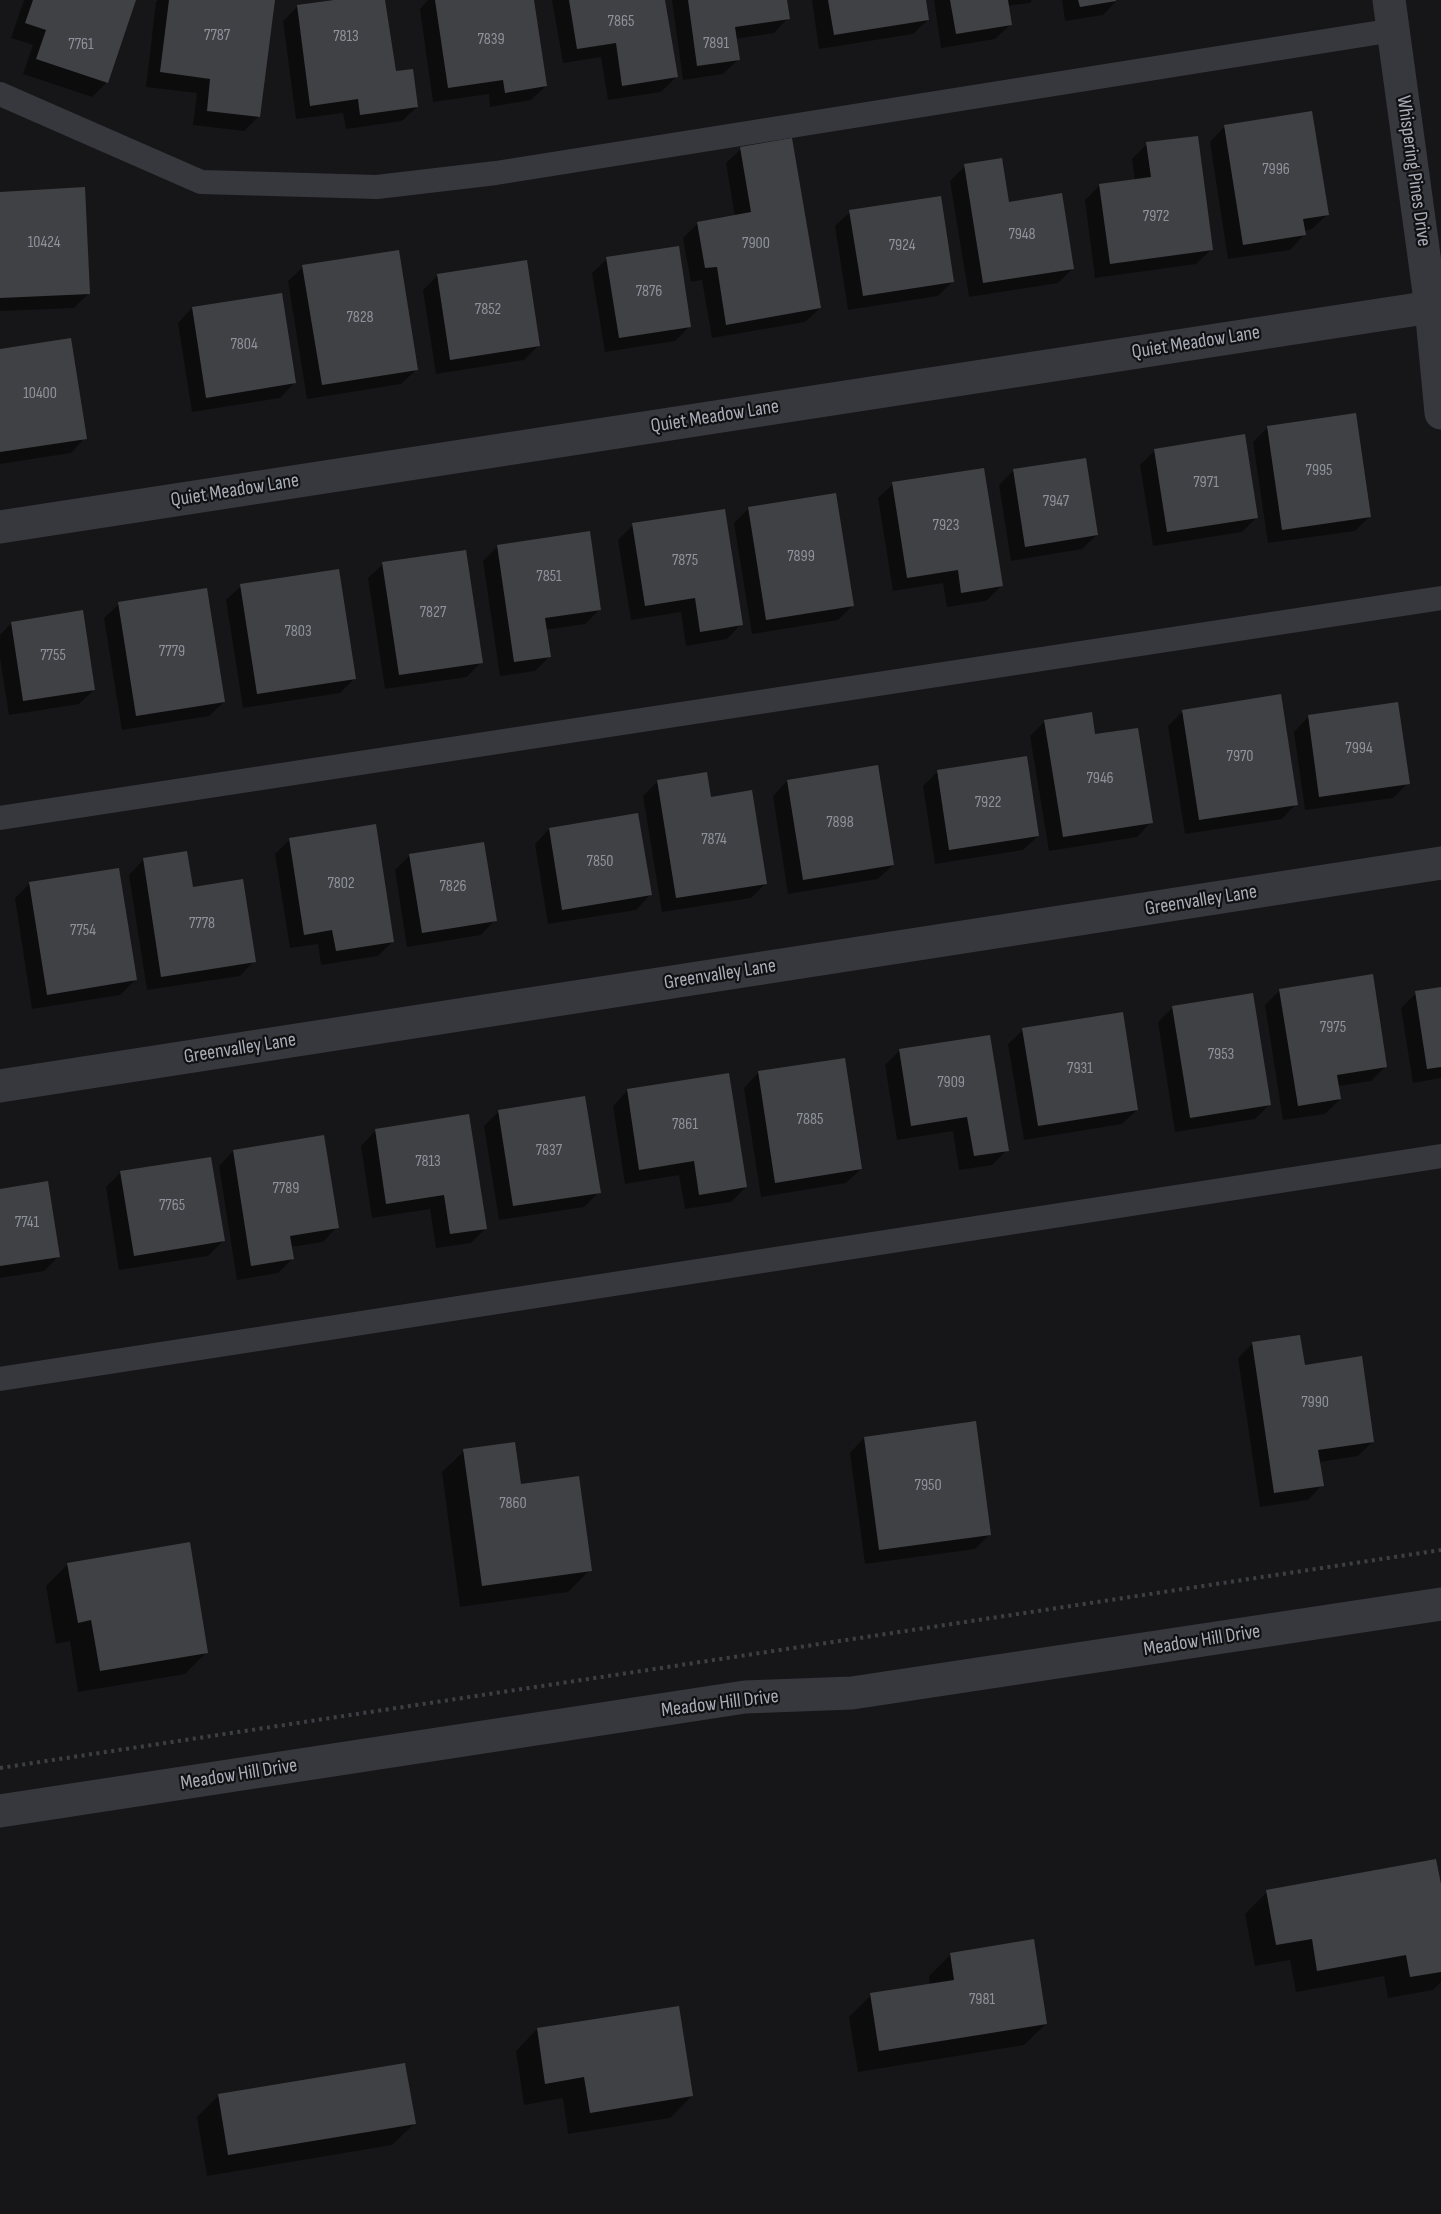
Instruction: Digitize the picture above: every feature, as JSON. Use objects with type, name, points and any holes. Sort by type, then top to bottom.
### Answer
[{"type":"street","name":"Whispering Pines Drive","points":[[1392,15],[1431,307],[1441,413]]},
{"type":"street","name":"Quiet Meadow Lane","points":[[0,527],[1431,307]]},
{"type":"street","name":"Greenvalley Lane","points":[[0,1086],[1441,863]]},
{"type":"street","name":"Meadow Hill Drive","points":[[0,1811],[745,1697],[852,1693],[1441,1604]]},
{"type":"lane","points":[[0,94],[201,182],[377,187],[496,173],[1392,15]]},
{"type":"lane","points":[[0,818],[1441,598]]},
{"type":"lane","points":[[0,1379],[1441,1156]]},
{"type":"path","points":[[0,1768],[1441,1550]]},
{"type":"building","points":[[33,0],[136,0],[108,83],[36,59],[46,30],[25,23]]},
{"type":"building","points":[[169,0],[275,0],[260,117],[207,111],[210,79],[160,72]]},
{"type":"building","points":[[334,0],[385,0],[396,71],[413,69],[418,107],[360,115],[358,99],[310,106],[297,5]]},
{"type":"building","points":[[435,0],[534,0],[547,86],[505,93],[503,80],[448,88]]},
{"type":"building","points":[[569,0],[665,0],[678,77],[622,86],[616,43],[577,49]]},
{"type":"building","points":[[688,0],[787,0],[790,19],[735,27],[740,60],[697,66]]},
{"type":"building","points":[[828,0],[926,0],[929,20],[834,35]]},
{"type":"building","points":[[950,0],[1008,0],[1012,25],[956,34]]},
{"type":"building","points":[[1078,0],[1116,0],[1116,1],[1080,7]]},
{"type":"building","points":[[1312,111],[1329,215],[1303,219],[1306,235],[1243,245],[1224,125]]},
{"type":"building","points":[[1198,136],[1213,250],[1110,264],[1099,184],[1151,177],[1146,142]]},
{"type":"building","points":[[792,138],[821,308],[726,325],[717,267],[705,268],[697,222],[751,212],[740,147]]},
{"type":"building","points":[[1002,158],[1009,202],[1062,193],[1074,269],[983,283],[964,164]]},
{"type":"building","points":[[85,187],[90,294],[0,298],[0,192]]},
{"type":"building","points":[[941,196],[954,282],[863,296],[849,210]]},
{"type":"building","points":[[679,246],[691,327],[619,338],[606,257]]},
{"type":"building","points":[[399,250],[418,370],[322,385],[302,265]]},
{"type":"building","points":[[527,260],[540,346],[450,360],[437,274]]},
{"type":"building","points":[[282,293],[296,383],[206,398],[192,307]]},
{"type":"building","points":[[71,338],[87,439],[0,452],[0,349]]},
{"type":"building","points":[[1356,413],[1371,517],[1282,530],[1267,426]]},
{"type":"building","points":[[1245,434],[1258,518],[1167,532],[1154,449]]},
{"type":"building","points":[[1086,458],[1098,535],[1025,547],[1013,469]]},
{"type":"building","points":[[984,468],[1003,586],[961,593],[958,570],[907,578],[892,482]]},
{"type":"building","points":[[836,493],[854,606],[766,620],[748,507]]},
{"type":"building","points":[[725,509],[743,625],[700,632],[695,598],[645,606],[632,523]]},
{"type":"building","points":[[590,531],[601,610],[545,618],[551,657],[514,662],[497,545]]},
{"type":"building","points":[[466,550],[483,663],[399,675],[382,562]]},
{"type":"building","points":[[339,569],[356,679],[257,694],[240,584]]},
{"type":"building","points":[[207,588],[225,702],[136,716],[118,602]]},
{"type":"building","points":[[83,610],[95,690],[23,701],[11,622]]},
{"type":"building","points":[[1281,694],[1298,805],[1199,820],[1182,710]]},
{"type":"building","points":[[1398,702],[1410,784],[1319,797],[1308,715]]},
{"type":"building","points":[[1092,712],[1095,734],[1138,728],[1153,823],[1063,837],[1044,720]]},
{"type":"building","points":[[1027,756],[1039,836],[949,850],[937,770]]},
{"type":"building","points":[[878,765],[894,865],[803,880],[787,780]]},
{"type":"building","points":[[707,772],[711,797],[752,790],[767,884],[676,898],[657,780]]},
{"type":"building","points":[[638,813],[652,895],[562,910],[549,828]]},
{"type":"building","points":[[376,824],[394,942],[336,951],[332,930],[304,935],[289,838]]},
{"type":"building","points":[[484,842],[497,921],[422,933],[409,854]]},
{"type":"building","points":[[187,851],[193,887],[243,879],[256,962],[161,977],[143,858]]},
{"type":"building","points":[[119,868],[137,980],[47,995],[29,882]]},
{"type":"building","points":[[1373,974],[1387,1067],[1337,1075],[1341,1099],[1298,1106],[1279,989]]},
{"type":"building","points":[[1441,987],[1441,1067],[1427,1069],[1415,991]]},
{"type":"building","points":[[1253,993],[1271,1105],[1190,1118],[1172,1006]]},
{"type":"building","points":[[1123,1012],[1138,1110],[1038,1126],[1022,1028]]},
{"type":"building","points":[[990,1035],[1009,1151],[974,1156],[967,1117],[911,1126],[899,1049]]},
{"type":"building","points":[[845,1058],[862,1169],[775,1183],[758,1071]]},
{"type":"building","points":[[729,1073],[747,1187],[699,1195],[694,1161],[639,1170],[627,1089]]},
{"type":"building","points":[[585,1096],[601,1193],[513,1206],[498,1110]]},
{"type":"building","points":[[469,1114],[487,1229],[450,1234],[444,1195],[386,1204],[375,1129]]},
{"type":"building","points":[[324,1135],[339,1228],[290,1236],[294,1259],[251,1266],[233,1150]]},
{"type":"building","points":[[211,1157],[225,1241],[134,1256],[120,1171]]},
{"type":"building","points":[[48,1181],[60,1257],[0,1266],[0,1189]]},
{"type":"building","points":[[1300,1335],[1305,1365],[1362,1356],[1374,1442],[1318,1450],[1324,1486],[1274,1493],[1252,1342]]},
{"type":"building","points":[[976,1421],[991,1535],[879,1550],[864,1437]]},
{"type":"building","points":[[515,1442],[521,1484],[579,1476],[592,1571],[482,1586],[463,1449]]},
{"type":"building","points":[[190,1542],[208,1653],[100,1671],[91,1620],[78,1623],[67,1563]]},
{"type":"building","points":[[1436,1859],[1441,1884],[1441,1972],[1410,1977],[1406,1955],[1317,1971],[1312,1939],[1276,1945],[1266,1890]]},
{"type":"building","points":[[1034,1939],[1047,2024],[879,2051],[870,1993],[954,1980],[950,1953]]},
{"type":"building","points":[[679,2006],[693,2096],[590,2113],[584,2077],[545,2084],[537,2028]]},
{"type":"building","points":[[405,2063],[416,2124],[228,2155],[218,2094]]}]
